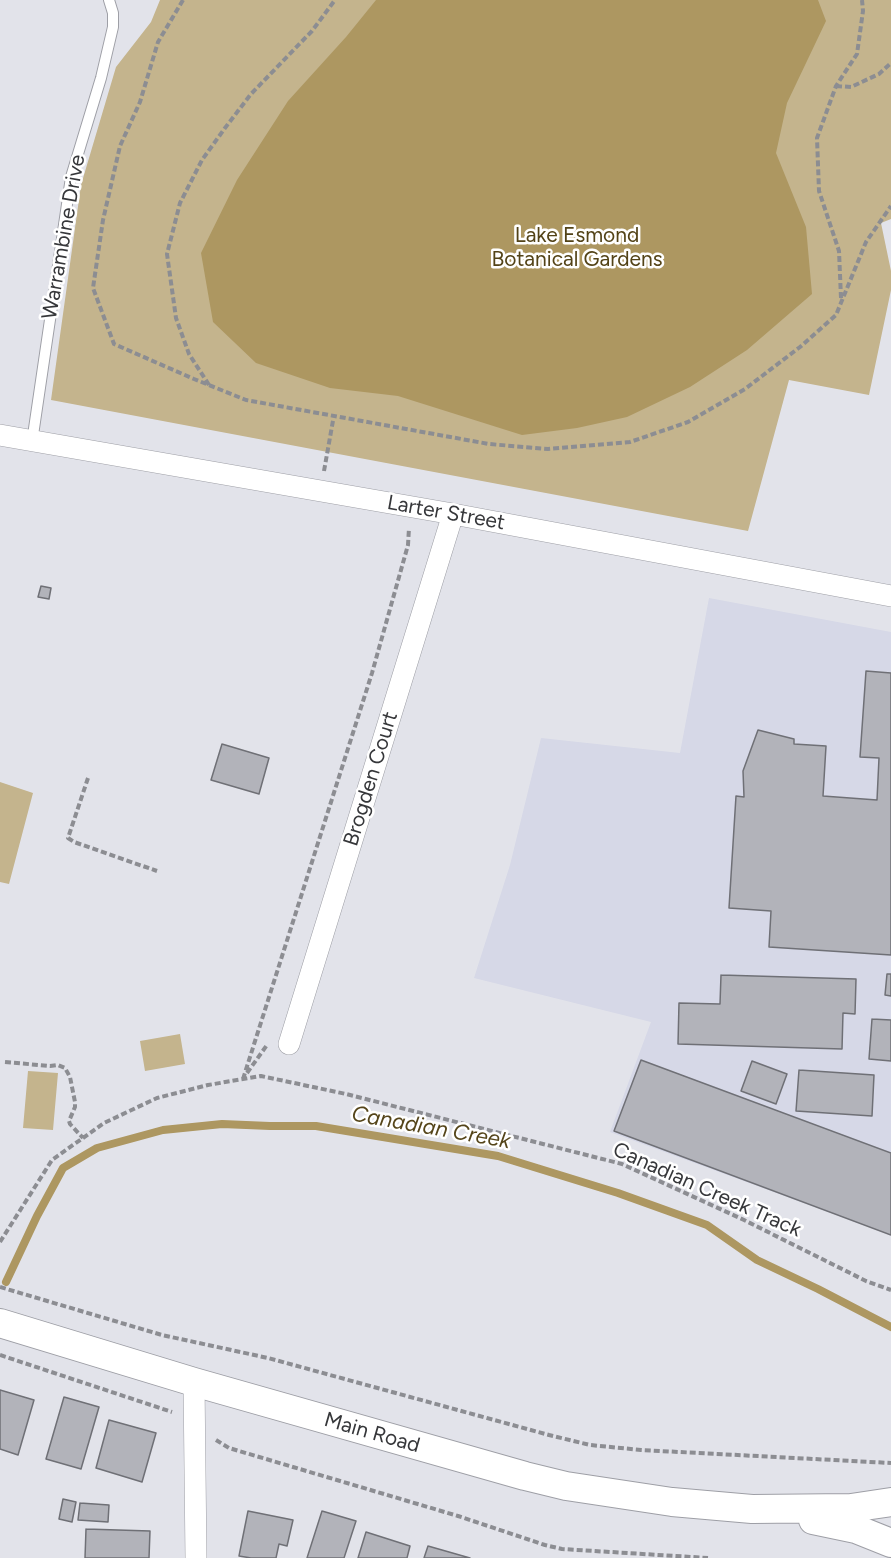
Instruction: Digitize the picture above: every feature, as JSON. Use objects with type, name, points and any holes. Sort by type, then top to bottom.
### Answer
[{"type":"main road","name":"Main Road","points":[[0,1323],[194,1382],[535,1479],[628,1497],[752,1509],[842,1525],[891,1543]]},
{"type":"main road","name":"Main Road","points":[[752,1509],[851,1508],[891,1502]]},
{"type":"street","name":"Larter Street","points":[[0,435],[411,506],[891,596]]},
{"type":"street","name":"Brogden Court","points":[[289,1044],[453,514]]},
{"type":"street","points":[[194,1382],[196,1558]]},
{"type":"lane","name":"Warrambine Drive","points":[[32,442],[71,177],[101,78],[113,27],[113,13],[109,0]]},
{"type":"path","points":[[183,0],[158,42],[140,102],[120,146],[103,220],[93,288],[114,344],[210,386],[246,399],[501,445],[548,449],[630,442],[688,422],[745,389],[800,347],[836,315],[866,242],[891,206]]},
{"type":"path","points":[[210,386],[189,354],[176,318],[167,254],[180,203],[202,160],[225,128],[251,94],[312,31],[335,0]]},
{"type":"path","points":[[841,302],[839,251],[819,191],[817,138],[836,86],[857,54],[863,11],[862,0]]},
{"type":"path","points":[[836,86],[851,87],[879,74],[891,63]]},
{"type":"path","points":[[320,491],[334,416]]},
{"type":"path","points":[[243,1078],[372,673],[408,544],[411,506]]},
{"type":"path","points":[[88,778],[68,838],[158,871]]},
{"type":"path","points":[[5,1062],[58,1065],[64,1068],[70,1077],[75,1102],[69,1120],[70,1124],[83,1138]]},
{"type":"path","name":"Canadian Creek Track","points":[[0,1242],[52,1160],[104,1123],[157,1098],[208,1085],[261,1076],[346,1094],[622,1164],[744,1220],[866,1281],[891,1290]]},
{"type":"path","points":[[0,1287],[162,1335],[268,1358],[590,1445],[641,1450],[891,1463]]},
{"type":"path","points":[[0,1355],[177,1414],[229,1448],[458,1516],[545,1545],[575,1550],[708,1558]]},
{"type":"shaded area","points":[[376,0],[818,0],[826,21],[787,103],[776,153],[806,227],[812,294],[747,350],[690,387],[627,417],[577,428],[522,435],[398,396],[330,388],[256,363],[213,322],[201,253],[237,180],[288,101]]},
{"type":"shaded area","points":[[709,598],[891,632],[891,1235],[610,1132],[651,1022],[474,978],[510,865],[541,738],[680,753]]},
{"type":"green space","name":"Lake Esmond Botanical Gardens","points":[[160,0],[891,0],[891,219],[881,223],[891,271],[891,290],[869,395],[789,380],[748,531],[51,400],[81,185],[116,67],[151,22]]},
{"type":"green space","points":[[0,782],[33,793],[9,884],[0,882]]},
{"type":"green space","points":[[180,1034],[185,1064],[145,1071],[140,1041]]},
{"type":"green space","points":[[28,1071],[58,1073],[53,1130],[23,1128]]},
{"type":"building","points":[[41,586],[51,588],[49,599],[38,597]]},
{"type":"building","points":[[866,671],[891,673],[891,955],[769,947],[771,911],[729,908],[736,796],[744,797],[743,771],[758,730],[794,739],[794,744],[826,746],[823,796],[877,800],[879,758],[860,757]]},
{"type":"building","points":[[222,744],[269,758],[259,794],[211,780]]},
{"type":"building","points":[[887,974],[891,974],[891,996],[885,995]]},
{"type":"building","points":[[721,975],[856,979],[855,1014],[843,1013],[842,1049],[678,1044],[679,1003],[720,1004]]},
{"type":"building","points":[[872,1019],[891,1020],[891,1061],[869,1059]]},
{"type":"building","points":[[641,1060],[891,1153],[891,1235],[614,1131]]},
{"type":"building","points":[[752,1061],[787,1074],[776,1104],[741,1091]]},
{"type":"building","points":[[799,1070],[874,1075],[872,1116],[796,1111]]},
{"type":"building","points":[[0,1390],[34,1400],[18,1455],[0,1449]]},
{"type":"building","points":[[64,1397],[99,1407],[81,1469],[46,1459]]},
{"type":"building","points":[[109,1420],[156,1433],[142,1482],[96,1468]]},
{"type":"building","points":[[63,1499],[76,1502],[72,1522],[59,1519]]},
{"type":"building","points":[[80,1503],[109,1505],[108,1522],[78,1520]]},
{"type":"building","points":[[248,1511],[293,1520],[287,1546],[279,1544],[276,1558],[239,1556]]},
{"type":"building","points":[[322,1511],[356,1521],[344,1558],[307,1558]]},
{"type":"building","points":[[86,1529],[150,1531],[149,1558],[85,1558]]},
{"type":"building","points":[[366,1532],[410,1546],[407,1558],[358,1558]]},
{"type":"building","points":[[428,1546],[470,1558],[424,1558]]},
{"type":"waterway","name":"Canadian Creek","points":[[6,1282],[63,1168],[97,1148],[163,1130],[222,1124],[316,1126],[498,1156],[618,1193],[707,1225],[757,1260],[891,1327]]}]
